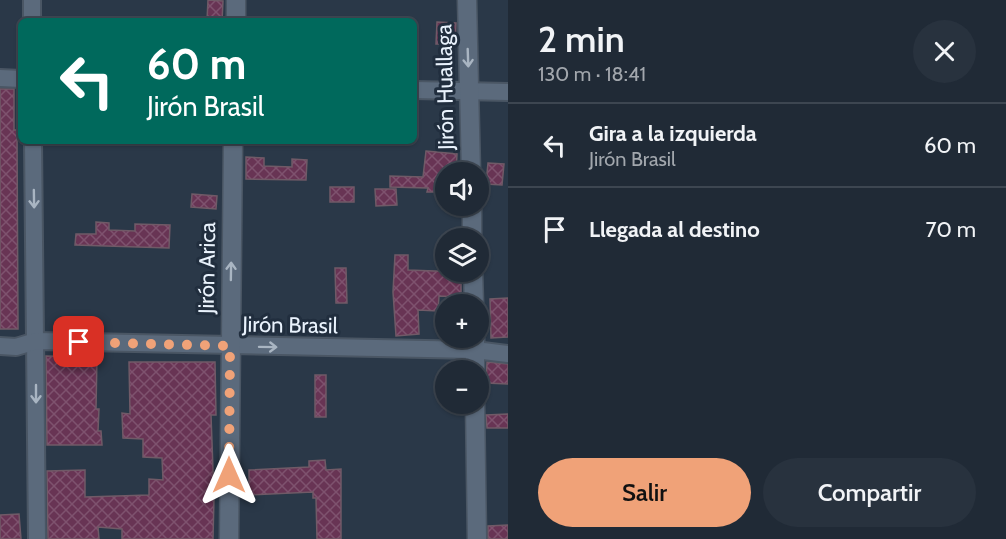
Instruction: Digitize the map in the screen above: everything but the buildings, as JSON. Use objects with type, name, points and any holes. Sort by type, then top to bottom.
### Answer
[{"type":"main road","points":[[236,0],[236,18]]},
{"type":"main road","name":"Jirón Huallaga","points":[[467,0],[471,162]]},
{"type":"main road","name":"Jirón Arica","points":[[229,539],[233,144]]},
{"type":"main road","points":[[476,414],[477,539]]},
{"type":"street","points":[[32,0],[32,18]]},
{"type":"street","points":[[0,78],[18,79]]},
{"type":"street","points":[[417,90],[508,92]]},
{"type":"street","points":[[33,144],[37,539]]},
{"type":"street","points":[[0,342],[36,338]]},
{"type":"street","name":"Jirón Brasil","points":[[0,346],[16,347],[36,338],[230,346],[435,344]]},
{"type":"street","points":[[489,345],[508,346]]},
{"type":"street","name":"Jirón Brasil","points":[[488,348],[508,354]]},
{"type":"route","points":[[79,342],[230,346],[229,475]]}]
